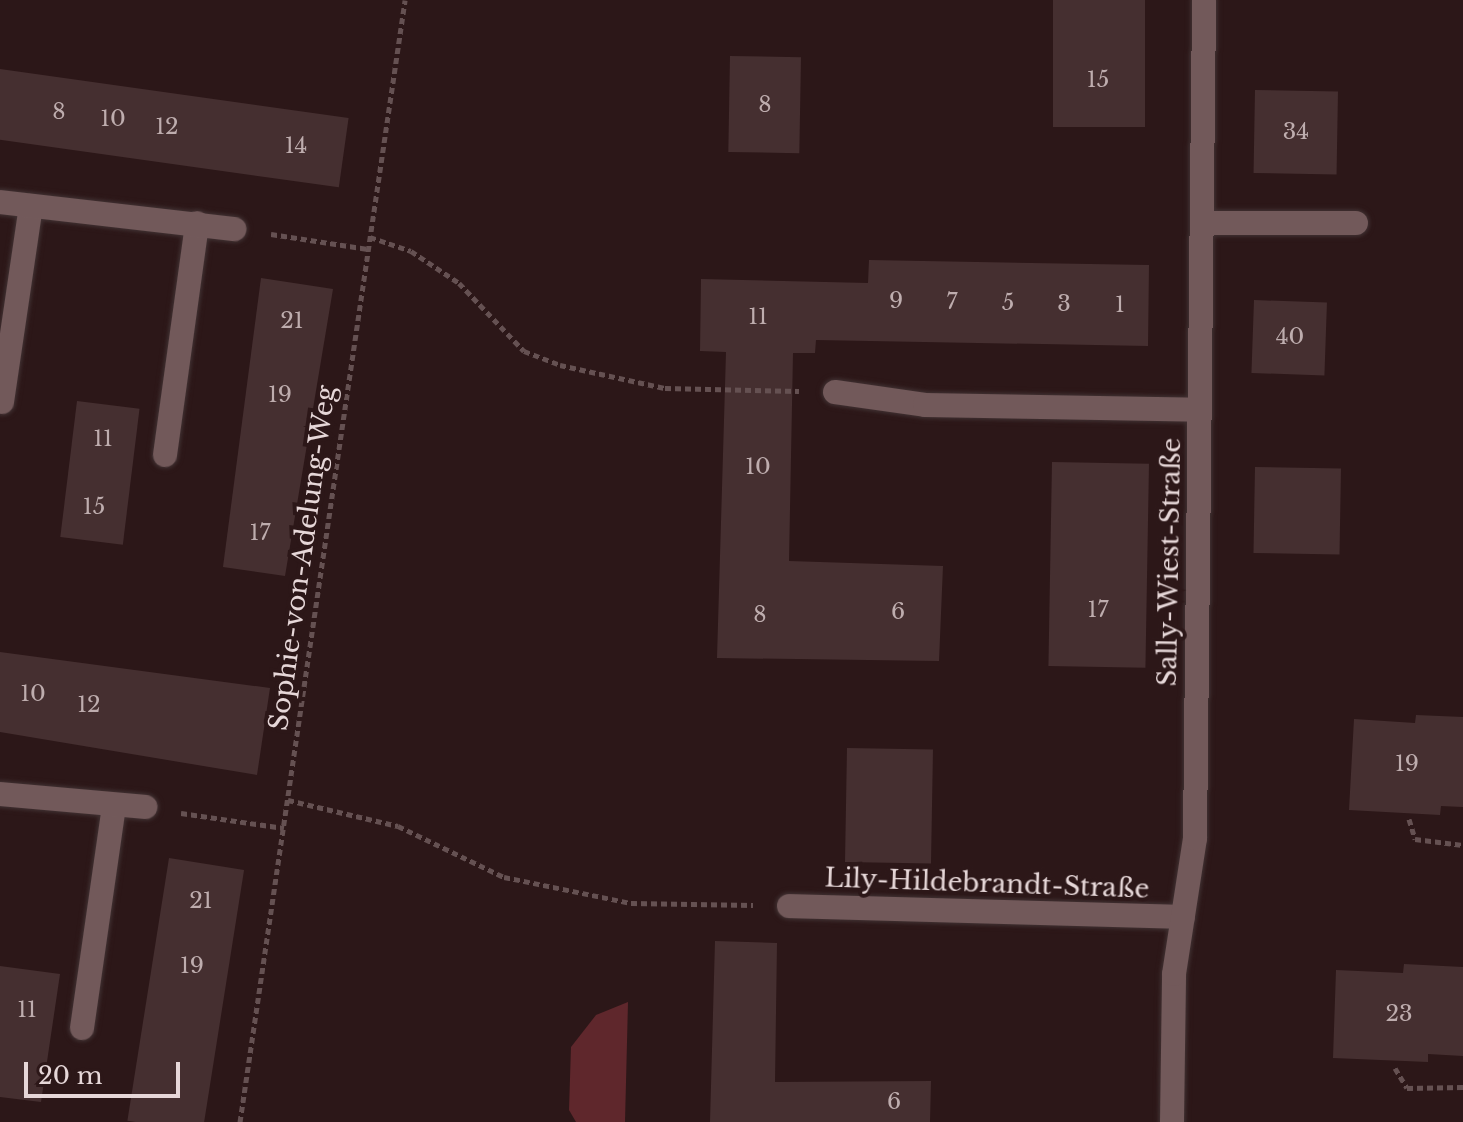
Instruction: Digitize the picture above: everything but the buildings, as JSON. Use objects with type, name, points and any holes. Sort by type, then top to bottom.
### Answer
[{"type":"street","name":"Sally-Wiest-Straße","points":[[1172,1122],[1174,974],[1195,838],[1204,0]]},
{"type":"street","points":[[0,202],[234,229]]},
{"type":"street","points":[[2,402],[31,206]]},
{"type":"street","points":[[165,455],[197,223]]},
{"type":"street","points":[[1202,223],[1356,223]]},
{"type":"street","points":[[835,392],[925,405],[1200,410]]},
{"type":"street","points":[[0,794],[145,807]]},
{"type":"street","points":[[82,1028],[114,805]]},
{"type":"street","name":"Lily-Hildebrandt-Straße","points":[[789,906],[1183,917]]},
{"type":"path","name":"Sophie-von-Adelung-Weg","points":[[240,1122],[405,0]]},
{"type":"path","points":[[234,229],[368,249]]},
{"type":"path","points":[[370,237],[411,251],[459,283],[524,351],[560,365],[665,388],[835,392]]},
{"type":"path","points":[[288,800],[398,826],[518,880],[631,903],[789,906]]},
{"type":"path","points":[[145,807],[284,828]]},
{"type":"path","points":[[1409,819],[1415,839],[1463,845]]},
{"type":"path","points":[[1395,1068],[1407,1088],[1463,1087]]},
{"type":"shaded area","points":[[628,1002],[625,1122],[576,1122],[569,1110],[571,1047],[596,1015]]}]
